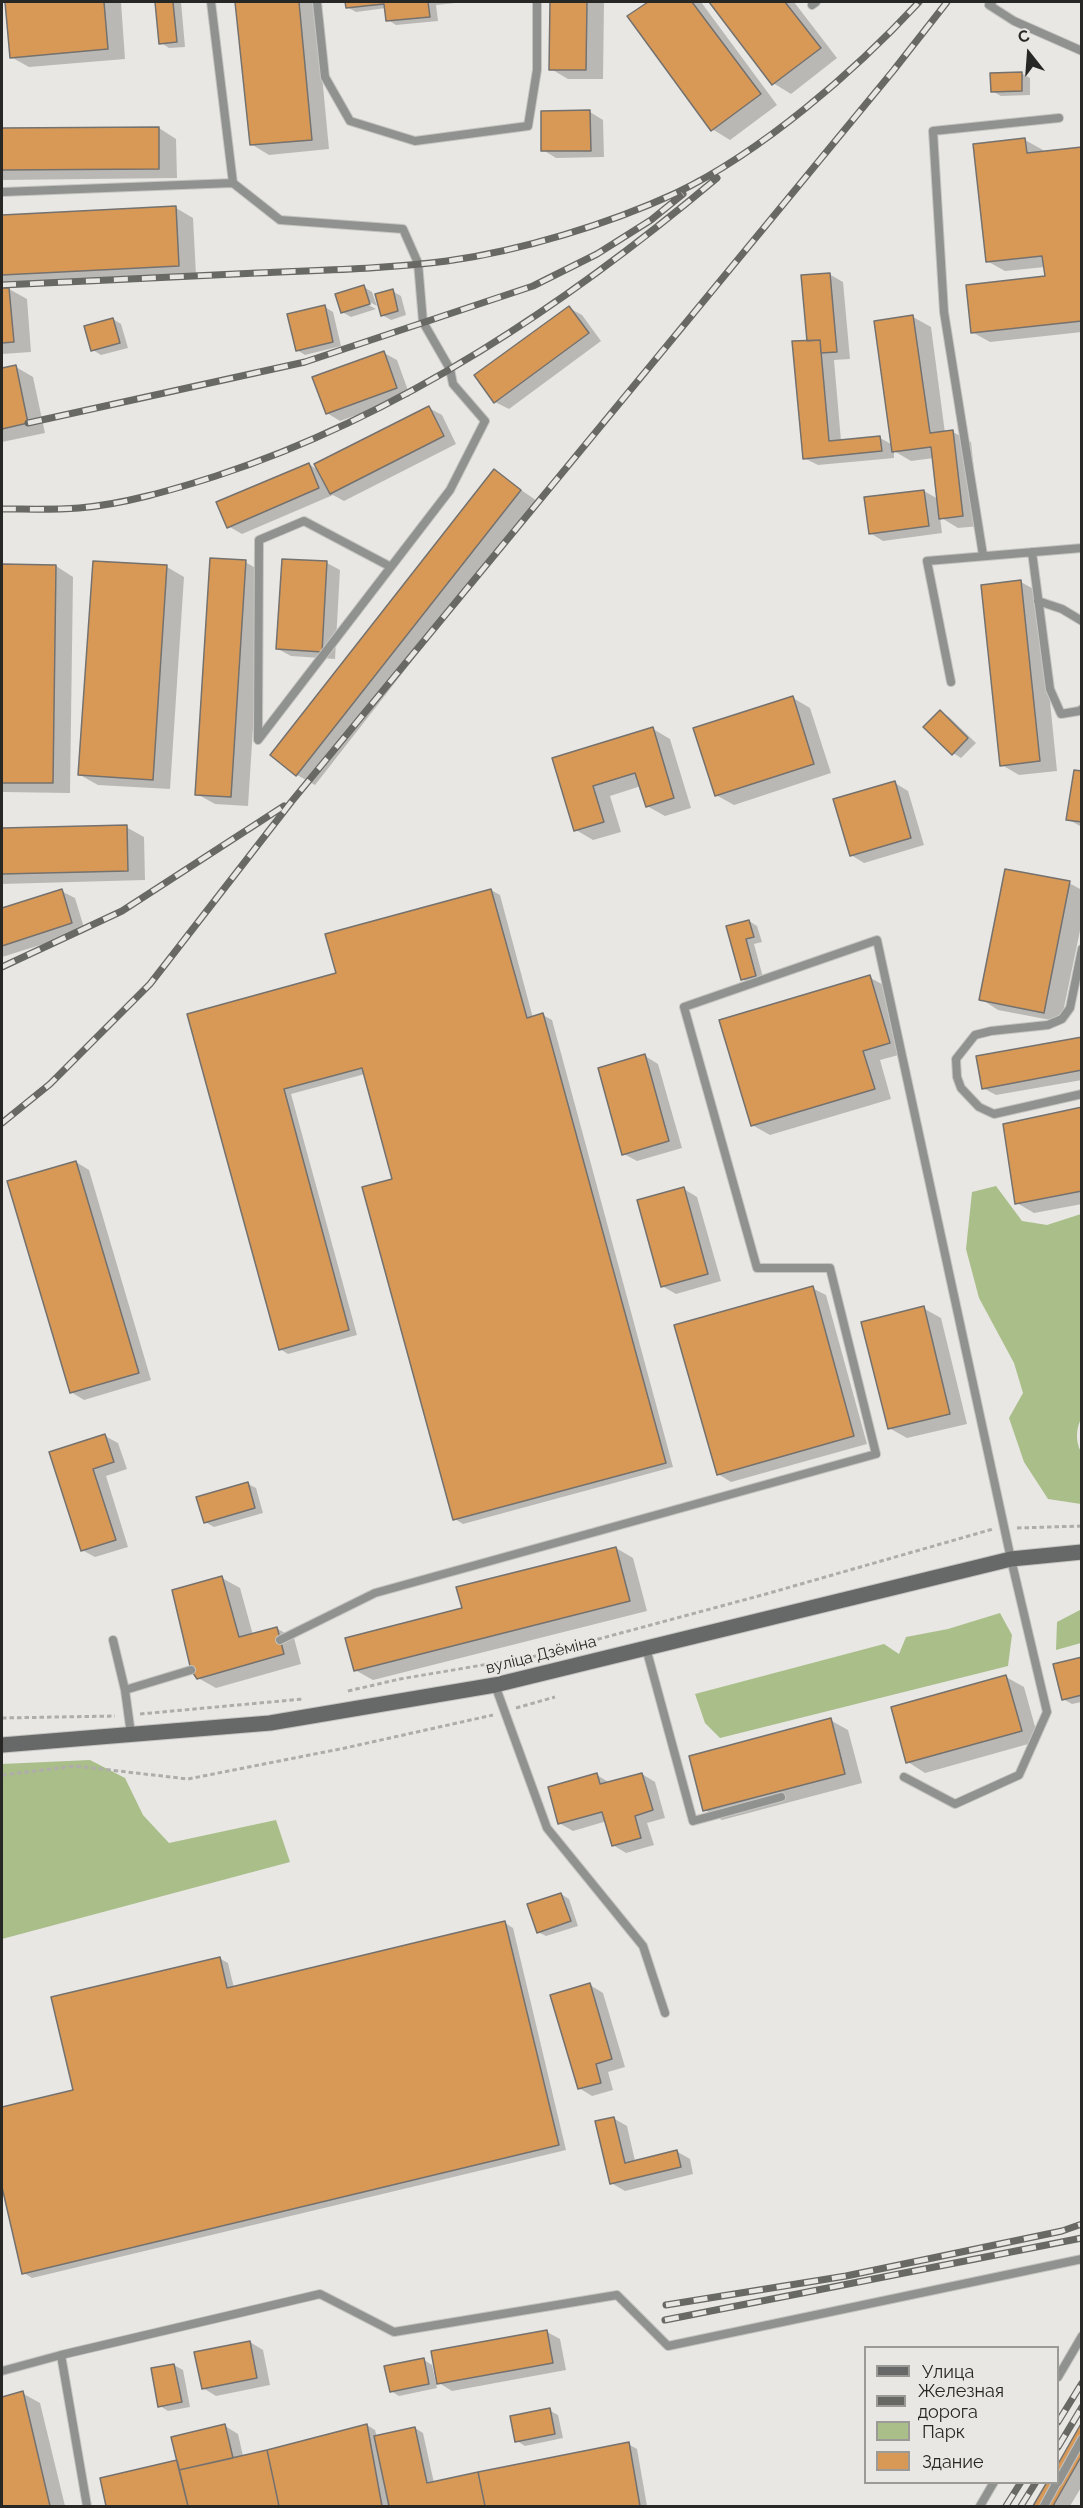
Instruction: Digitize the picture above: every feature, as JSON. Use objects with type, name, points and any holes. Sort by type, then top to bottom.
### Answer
[{"type":"main road","name":"вуліца Дзёміна","points":[[2,1745],[270,1723],[495,1685],[1011,1560],[1082,1552]]},
{"type":"lane","points":[[211,2],[233,183]]},
{"type":"lane","points":[[317,2],[325,77],[350,121],[415,141],[528,126],[537,70],[537,2]]},
{"type":"lane","points":[[992,2],[989,6],[1014,21],[1082,51]]},
{"type":"lane","points":[[983,555],[944,312],[933,130],[1059,118]]},
{"type":"lane","points":[[2,192],[233,183],[280,220],[403,229],[418,263],[423,322],[450,369],[453,384],[485,421],[450,490],[391,567],[307,676],[258,740],[260,540],[303,521],[391,567]]},
{"type":"lane","points":[[951,682],[927,561],[1082,548]]},
{"type":"lane","points":[[1032,552],[1050,689],[1060,714],[1082,709]]},
{"type":"lane","points":[[1038,601],[1062,609],[1082,621]]},
{"type":"lane","points":[[280,1640],[375,1593],[876,1454],[830,1268],[757,1268],[684,1007],[877,940],[1011,1560],[1047,1712],[1020,1774],[955,1804],[904,1777]]},
{"type":"lane","points":[[1082,949],[1070,1008],[1062,1018],[1048,1025],[975,1035],[956,1059],[957,1077],[961,1088],[974,1102],[994,1114],[1082,1094]]},
{"type":"lane","points":[[113,1640],[125,1690],[131,1734]]},
{"type":"lane","points":[[646,1648],[693,1821],[782,1797]]},
{"type":"lane","points":[[125,1690],[191,1670]]},
{"type":"lane","points":[[495,1685],[547,1828],[643,1946],[665,2013]]},
{"type":"lane","points":[[2,2371],[320,2294],[394,2332],[617,2295],[668,2346],[1082,2259]]},
{"type":"lane","points":[[1059,2375],[1082,2336]]},
{"type":"lane","points":[[61,2355],[87,2506]]},
{"type":"lane","points":[[1059,2479],[1082,2439]]},
{"type":"lane","points":[[980,2506],[993,2484]]},
{"type":"lane","points":[[1044,2506],[1056,2484]]},
{"type":"path","points":[[339,1693],[400,1678],[544,1655],[605,1636],[766,1594],[993,1529],[1082,1526]]},
{"type":"path","points":[[2,1775],[75,1766],[188,1779],[345,1748],[504,1712],[555,1697]]},
{"type":"path","points":[[2,1718],[129,1715],[308,1698]]},
{"type":"green space","points":[[996,1186],[1022,1221],[1047,1225],[1081,1214],[1082,1417],[1077,1434],[1081,1452],[1081,1504],[1048,1499],[1024,1462],[1009,1418],[1023,1393],[1014,1363],[979,1298],[966,1249],[972,1192]]},
{"type":"green space","points":[[1081,1598],[1081,1643],[1056,1650],[1057,1622],[1080,1610]]},
{"type":"green space","points":[[1000,1613],[1012,1635],[1008,1666],[720,1738],[705,1723],[695,1694],[884,1644],[899,1654],[906,1637],[948,1629]]},
{"type":"green space","points":[[90,1760],[125,1778],[143,1815],[169,1843],[276,1820],[290,1862],[2,1939],[2,1764]]},
{"type":"building","points":[[5,2],[104,2],[108,49],[10,58]]},
{"type":"building","points":[[155,2],[173,2],[177,42],[159,44]]},
{"type":"building","points":[[235,2],[299,2],[312,140],[250,145]]},
{"type":"building","points":[[345,2],[428,2],[430,17],[386,21],[384,4],[346,8]]},
{"type":"building","points":[[550,2],[587,2],[586,70],[549,70]]},
{"type":"building","points":[[648,2],[692,2],[761,94],[711,131],[627,16]]},
{"type":"building","points":[[709,2],[785,2],[821,48],[772,85]]},
{"type":"building","points":[[1022,72],[1022,91],[991,92],[990,73]]},
{"type":"building","points":[[590,110],[591,151],[541,151],[541,111]]},
{"type":"building","points":[[159,127],[159,169],[2,170],[2,128]]},
{"type":"building","points":[[1025,138],[1027,153],[1082,147],[1082,321],[971,333],[966,285],[1045,276],[1042,256],[986,262],[973,144]]},
{"type":"building","points":[[176,206],[179,266],[2,275],[2,215]]},
{"type":"building","points":[[830,273],[837,352],[821,353],[820,340],[807,341],[801,275]]},
{"type":"building","points":[[364,285],[370,304],[341,313],[335,294]]},
{"type":"building","points":[[2,288],[9,288],[14,342],[2,343]]},
{"type":"building","points":[[393,289],[398,311],[381,316],[375,294]]},
{"type":"building","points":[[325,305],[333,342],[296,351],[287,314]]},
{"type":"building","points":[[569,306],[589,333],[494,403],[474,375]]},
{"type":"building","points":[[913,315],[930,433],[953,430],[963,516],[939,519],[931,447],[892,452],[874,321]]},
{"type":"building","points":[[113,318],[120,343],[91,351],[84,326]]},
{"type":"building","points":[[820,340],[829,441],[880,436],[882,451],[803,459],[792,341]]},
{"type":"building","points":[[384,351],[397,388],[326,414],[312,377]]},
{"type":"building","points":[[16,365],[28,423],[2,429],[2,368]]},
{"type":"building","points":[[429,406],[444,436],[330,494],[314,464]]},
{"type":"building","points":[[309,463],[319,488],[227,528],[216,502]]},
{"type":"building","points":[[494,469],[521,490],[296,776],[270,755]]},
{"type":"building","points":[[924,490],[929,526],[869,534],[864,497]]},
{"type":"building","points":[[210,558],[246,560],[231,797],[195,795]]},
{"type":"building","points":[[282,559],[327,561],[322,652],[276,649]]},
{"type":"building","points":[[93,561],[167,565],[153,780],[78,775]]},
{"type":"building","points":[[2,564],[56,565],[53,783],[2,783]]},
{"type":"building","points":[[1021,580],[1040,761],[1000,766],[981,585]]},
{"type":"building","points":[[793,696],[814,764],[715,796],[693,728]]},
{"type":"building","points":[[940,710],[968,738],[952,755],[923,727]]},
{"type":"building","points":[[653,727],[674,798],[646,807],[635,773],[593,786],[604,822],[574,831],[552,758]]},
{"type":"building","points":[[1074,770],[1082,771],[1082,822],[1066,820]]},
{"type":"building","points":[[895,781],[911,838],[850,856],[833,799]]},
{"type":"building","points":[[127,825],[128,871],[2,874],[2,828]]},
{"type":"building","points":[[1005,869],[1070,881],[1044,1013],[979,1000]]},
{"type":"building","points":[[62,889],[72,923],[2,946],[2,908]]},
{"type":"building","points":[[491,889],[527,1018],[543,1013],[666,1463],[453,1520],[362,1187],[392,1179],[362,1068],[284,1089],[349,1330],[279,1350],[187,1014],[336,973],[325,934]]},
{"type":"building","points":[[749,920],[754,937],[746,939],[756,976],[741,980],[726,926]]},
{"type":"building","points":[[870,975],[890,1043],[863,1051],[875,1089],[751,1126],[719,1020]]},
{"type":"building","points":[[1082,1037],[1082,1070],[982,1089],[976,1056]]},
{"type":"building","points":[[645,1054],[669,1141],[622,1155],[598,1068]]},
{"type":"building","points":[[1082,1107],[1082,1191],[1015,1204],[1003,1124]]},
{"type":"building","points":[[76,1161],[139,1373],[70,1393],[7,1181]]},
{"type":"building","points":[[684,1187],[708,1274],[661,1287],[637,1200]]},
{"type":"building","points":[[813,1286],[854,1436],[717,1475],[674,1325]]},
{"type":"building","points":[[924,1306],[950,1414],[888,1429],[861,1322]]},
{"type":"building","points":[[105,1434],[114,1462],[93,1469],[116,1540],[81,1551],[49,1452]]},
{"type":"building","points":[[248,1482],[255,1508],[204,1523],[196,1497]]},
{"type":"building","points":[[616,1547],[630,1601],[354,1671],[345,1638],[462,1608],[456,1587]]},
{"type":"building","points":[[222,1576],[239,1637],[277,1627],[284,1654],[197,1679],[191,1670],[172,1590]]},
{"type":"building","points":[[1082,1657],[1082,1695],[1062,1700],[1053,1664]]},
{"type":"building","points":[[1006,1675],[1022,1731],[906,1763],[891,1707]]},
{"type":"building","points":[[831,1718],[845,1774],[703,1811],[689,1756]]},
{"type":"building","points":[[597,1773],[600,1784],[642,1773],[653,1810],[635,1816],[641,1838],[612,1846],[602,1812],[558,1824],[548,1787]]},
{"type":"building","points":[[561,1893],[571,1921],[537,1933],[527,1904]]},
{"type":"building","points":[[505,1921],[559,2145],[22,2274],[2,2187],[2,2107],[73,2090],[51,1997],[220,1957],[227,1988]]},
{"type":"building","points":[[590,1983],[612,2059],[596,2064],[601,2083],[578,2089],[550,1995]]},
{"type":"building","points":[[614,2117],[625,2163],[677,2150],[681,2167],[610,2184],[595,2121]]},
{"type":"building","points":[[547,2330],[553,2363],[437,2384],[431,2351]]},
{"type":"building","points":[[250,2341],[257,2378],[202,2389],[194,2352]]},
{"type":"building","points":[[424,2358],[429,2384],[390,2392],[384,2366]]},
{"type":"building","points":[[174,2364],[182,2402],[158,2407],[151,2368]]},
{"type":"building","points":[[23,2391],[50,2506],[2,2506],[2,2397]]},
{"type":"building","points":[[550,2408],[555,2434],[515,2442],[510,2416]]},
{"type":"building","points":[[1082,2422],[1082,2455],[1053,2506],[1033,2506],[1046,2484],[1059,2484],[1059,2462]]},
{"type":"building","points":[[225,2424],[233,2458],[179,2470],[171,2437]]},
{"type":"building","points":[[367,2424],[382,2506],[279,2506],[267,2450]]},
{"type":"building","points":[[415,2427],[427,2483],[478,2472],[485,2506],[389,2506],[374,2436]]},
{"type":"building","points":[[629,2442],[640,2506],[485,2506],[478,2472]]},
{"type":"building","points":[[267,2450],[279,2506],[188,2506],[179,2470]]},
{"type":"building","points":[[177,2460],[188,2506],[106,2506],[100,2478]]},
{"type":"railway","points":[[2,285],[400,266],[504,251],[564,235],[676,193],[741,156],[774,133],[837,82],[919,2]]},
{"type":"railway","points":[[2,1123],[50,1084],[150,984],[292,801],[893,71],[947,2]]},
{"type":"railway","points":[[2,509],[79,508],[148,496],[216,476],[285,451],[352,421],[417,388],[542,311],[602,269],[717,178]]},
{"type":"railway","points":[[28,423],[305,362],[533,286],[597,254],[651,220],[683,194]]},
{"type":"railway","points":[[2,967],[122,911],[284,806]]},
{"type":"railway","points":[[666,2305],[846,2276],[1062,2231],[1082,2224]]},
{"type":"railway","points":[[665,2320],[1082,2238]]},
{"type":"railway","points":[[1059,2420],[1082,2383]]},
{"type":"railway","points":[[1059,2445],[1082,2407]]},
{"type":"railway","points":[[1006,2506],[1020,2484]]},
{"type":"railway","points":[[1021,2506],[1035,2484]]}]
